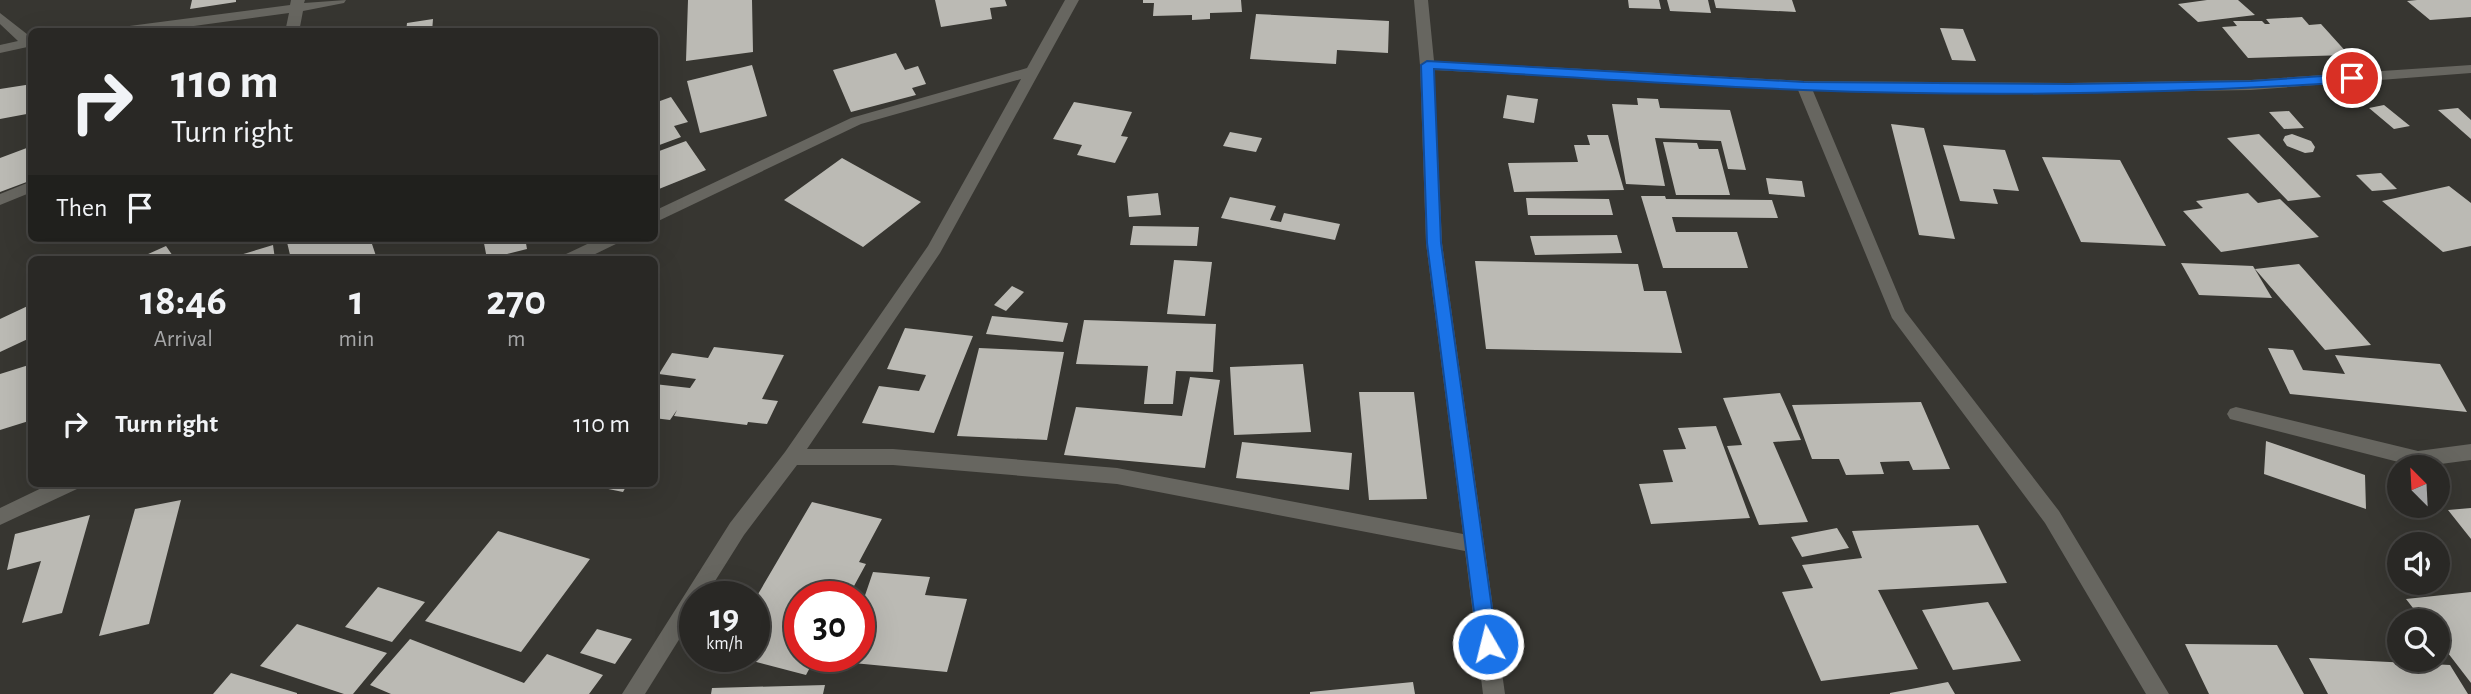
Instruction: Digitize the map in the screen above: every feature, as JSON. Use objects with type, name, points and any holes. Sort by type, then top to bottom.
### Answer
[{"type":"street","points":[[140,28],[339,0]]},
{"type":"street","points":[[633,694],[737,529],[792,457],[934,249],[1072,0]]},
{"type":"street","points":[[1421,0],[1427,65],[1434,243],[1494,694]]},
{"type":"street","points":[[293,28],[298,4]]},
{"type":"street","points":[[0,17],[28,40]]},
{"type":"street","points":[[0,49],[28,42]]},
{"type":"street","points":[[1427,65],[1804,86],[2069,88],[2251,85],[2471,69]]},
{"type":"street","points":[[658,216],[856,121],[1035,70]]},
{"type":"street","points":[[1804,86],[1898,314],[2052,517],[2158,694]]},
{"type":"street","points":[[0,200],[28,188]]},
{"type":"street","points":[[576,256],[606,242]]},
{"type":"street","points":[[2236,414],[2418,460],[2471,452]]},
{"type":"street","points":[[792,457],[893,457],[1117,476],[1474,544]]},
{"type":"street","points":[[0,517],[62,487]]},
{"type":"building","points":[[192,0],[236,0],[236,2],[190,9]]},
{"type":"building","points":[[688,0],[752,0],[753,52],[686,61]]},
{"type":"building","points":[[935,0],[1005,0],[1007,6],[990,8],[992,19],[941,27]]},
{"type":"building","points":[[1143,0],[1241,0],[1242,12],[1210,13],[1210,19],[1192,20],[1192,15],[1153,16],[1154,3],[1143,3]]},
{"type":"building","points":[[1628,0],[1659,0],[1661,9],[1629,8]]},
{"type":"building","points":[[1667,0],[1708,0],[1711,13],[1670,11]]},
{"type":"building","points":[[1714,0],[1792,0],[1796,12],[1716,8]]},
{"type":"building","points":[[2238,0],[2255,15],[2198,22],[2178,4]]},
{"type":"building","points":[[2471,0],[2471,17],[2430,20],[2407,1]]},
{"type":"building","points":[[1256,14],[1389,21],[1388,53],[1337,50],[1336,64],[1250,59]]},
{"type":"building","points":[[2302,17],[2309,25],[2321,24],[2349,55],[2248,58],[2222,27],[2237,26],[2233,21],[2262,21],[2270,24],[2266,19]]},
{"type":"building","points":[[433,19],[432,28],[406,28],[407,23]]},
{"type":"building","points":[[1940,28],[1963,29],[1976,61],[1952,60]]},
{"type":"building","points":[[896,53],[905,70],[918,66],[926,84],[912,88],[916,95],[851,112],[833,70]]},
{"type":"building","points":[[752,65],[767,116],[700,133],[687,81]]},
{"type":"building","points":[[28,85],[28,114],[0,119],[0,89]]},
{"type":"building","points":[[1507,95],[1538,99],[1534,123],[1503,118]]},
{"type":"building","points":[[671,97],[688,122],[674,126],[681,137],[658,146],[658,98],[660,101]]},
{"type":"building","points":[[1637,98],[1658,99],[1660,108],[1730,110],[1746,170],[1728,169],[1721,141],[1655,138],[1665,186],[1626,184],[1612,104],[1638,105]]},
{"type":"building","points":[[1074,102],[1132,112],[1121,136],[1128,137],[1115,163],[1077,155],[1082,145],[1053,139]]},
{"type":"building","points":[[2384,105],[2410,126],[2394,129],[2369,108]]},
{"type":"building","points":[[2458,108],[2471,120],[2471,139],[2438,110]]},
{"type":"building","points":[[2289,111],[2304,128],[2284,129],[2269,112]]},
{"type":"building","points":[[1891,124],[1924,128],[1955,239],[1919,235]]},
{"type":"building","points":[[1230,132],[1262,138],[1256,152],[1223,146]]},
{"type":"building","points":[[2259,134],[2321,197],[2288,201],[2227,138]]},
{"type":"building","points":[[2292,134],[2311,141],[2315,147],[2313,152],[2305,153],[2287,146],[2283,140],[2285,136]]},
{"type":"building","points":[[1587,135],[1608,135],[1624,190],[1514,192],[1508,163],[1578,162],[1574,145],[1590,145]]},
{"type":"building","points":[[686,141],[706,170],[658,189],[658,152]]},
{"type":"building","points":[[1663,142],[1697,143],[1699,149],[1718,149],[1730,195],[1676,195]]},
{"type":"building","points":[[1943,145],[2005,150],[2019,191],[1993,189],[1998,204],[1960,201]]},
{"type":"building","points":[[28,148],[28,182],[0,192],[0,158]]},
{"type":"building","points":[[2042,157],[2120,160],[2166,246],[2081,242]]},
{"type":"building","points":[[842,158],[921,202],[863,247],[784,200]]},
{"type":"building","points":[[2381,173],[2397,189],[2372,191],[2356,175]]},
{"type":"building","points":[[1766,178],[1802,181],[1805,197],[1769,194]]},
{"type":"building","points":[[2449,186],[2471,203],[2471,246],[2443,252],[2382,201]]},
{"type":"building","points":[[1158,193],[1161,215],[1129,217],[1127,196]]},
{"type":"building","points":[[2248,193],[2258,203],[2280,199],[2319,237],[2221,252],[2183,211],[2203,208],[2196,201]]},
{"type":"building","points":[[1641,196],[1665,196],[1666,199],[1772,200],[1778,218],[1672,217],[1676,232],[1737,232],[1748,268],[1663,268]]},
{"type":"building","points":[[1230,197],[1276,206],[1270,220],[1281,222],[1284,213],[1340,224],[1335,240],[1221,218]]},
{"type":"building","points":[[1526,198],[1609,199],[1613,215],[1528,215]]},
{"type":"building","points":[[1133,226],[1199,227],[1197,246],[1130,245]]},
{"type":"building","points":[[1617,235],[1622,253],[1535,255],[1530,236]]},
{"type":"building","points":[[287,242],[371,242],[376,256],[290,256]]},
{"type":"building","points":[[484,242],[526,242],[527,249],[499,256],[486,256]]},
{"type":"building","points":[[273,245],[275,256],[237,256]]},
{"type":"building","points":[[166,246],[173,256],[144,256]]},
{"type":"building","points":[[1174,260],[1212,262],[1205,316],[1167,314]]},
{"type":"building","points":[[1475,261],[1638,264],[1644,291],[1666,291],[1682,353],[1486,349]]},
{"type":"building","points":[[2181,263],[2253,266],[2272,298],[2199,295]]},
{"type":"building","points":[[2299,264],[2371,345],[2325,350],[2255,269]]},
{"type":"building","points":[[1012,286],[1024,292],[1006,311],[994,305]]},
{"type":"building","points":[[28,306],[28,339],[0,352],[0,319]]},
{"type":"building","points":[[992,316],[1068,323],[1063,342],[986,334]]},
{"type":"building","points":[[1084,320],[1216,324],[1213,372],[1176,371],[1173,404],[1144,404],[1148,366],[1076,364]]},
{"type":"building","points":[[905,328],[973,336],[934,433],[862,423],[879,386],[919,391],[926,375],[887,369]]},
{"type":"building","points":[[714,347],[784,355],[762,399],[778,401],[767,424],[748,422],[747,425],[674,416],[677,410],[670,420],[658,418],[658,384],[690,388],[696,379],[659,374],[672,353],[708,358]]},
{"type":"building","points":[[979,348],[1064,352],[1047,440],[957,436]]},
{"type":"building","points":[[2268,348],[2293,350],[2303,370],[2345,374],[2335,355],[2440,364],[2467,412],[2290,394]]},
{"type":"building","points":[[1303,364],[1311,432],[1234,435],[1230,367]]},
{"type":"building","points":[[28,365],[28,421],[0,430],[0,374]]},
{"type":"building","points":[[1190,377],[1220,380],[1205,468],[1064,455],[1076,407],[1182,416]]},
{"type":"building","points":[[1359,392],[1414,392],[1427,499],[1369,500]]},
{"type":"building","points":[[1780,393],[1801,440],[1773,442],[1808,522],[1759,525],[1727,446],[1742,445],[1723,398]]},
{"type":"building","points":[[1921,402],[1950,469],[1913,470],[1909,461],[1880,462],[1884,474],[1846,475],[1839,459],[1812,459],[1792,405]]},
{"type":"building","points":[[1716,426],[1750,518],[1651,524],[1639,484],[1673,482],[1663,450],[1686,449],[1678,428]]},
{"type":"building","points":[[2266,441],[2365,475],[2366,509],[2264,474]]},
{"type":"building","points":[[1242,442],[1352,453],[1349,490],[1236,478]]},
{"type":"building","points":[[599,487],[626,487],[623,492]]},
{"type":"building","points":[[181,500],[149,624],[99,636],[135,509]]},
{"type":"building","points":[[812,502],[882,519],[859,562],[866,564],[857,581],[784,581],[784,669],[770,666],[770,581],[766,581]]},
{"type":"building","points":[[2471,508],[2471,539],[2450,513],[2450,510]]},
{"type":"building","points":[[90,515],[62,613],[22,623],[41,561],[7,570],[15,534]]},
{"type":"building","points":[[1978,525],[2007,583],[1878,590],[1918,669],[1821,681],[1782,592],[1813,588],[1802,565],[1862,558],[1852,531]]},
{"type":"building","points":[[1837,528],[1849,548],[1802,557],[1791,537]]},
{"type":"building","points":[[498,531],[590,559],[521,652],[425,621]]},
{"type":"building","points":[[873,572],[930,577],[925,595],[967,599],[947,672],[875,665],[875,581],[870,581]]},
{"type":"building","points":[[378,587],[425,602],[392,642],[345,627]]},
{"type":"building","points":[[2471,592],[2471,683],[2450,656],[2450,609],[2414,609],[2406,599]]},
{"type":"building","points":[[1988,602],[2021,661],[1953,670],[1922,610]]},
{"type":"building","points":[[297,624],[387,653],[353,694],[344,694],[260,666]]},
{"type":"building","points":[[597,629],[632,639],[615,664],[580,653]]},
{"type":"building","points":[[410,639],[524,683],[547,654],[603,675],[589,694],[391,694],[370,685]]},
{"type":"building","points":[[2185,644],[2277,645],[2304,694],[2209,694]]},
{"type":"building","points":[[2309,658],[2387,662],[2387,672],[2450,672],[2450,665],[2468,694],[2328,694]]},
{"type":"building","points":[[231,673],[297,693],[297,694],[213,694]]},
{"type":"building","points":[[1413,682],[1415,694],[1310,694],[1310,692]]},
{"type":"building","points":[[1948,682],[1955,694],[1890,694],[1890,693]]},
{"type":"building","points":[[825,685],[823,694],[711,694],[712,688]]},
{"type":"route","points":[[1488,644],[1434,243],[1427,65],[1804,86],[2069,88],[2251,85],[2352,78]]}]
